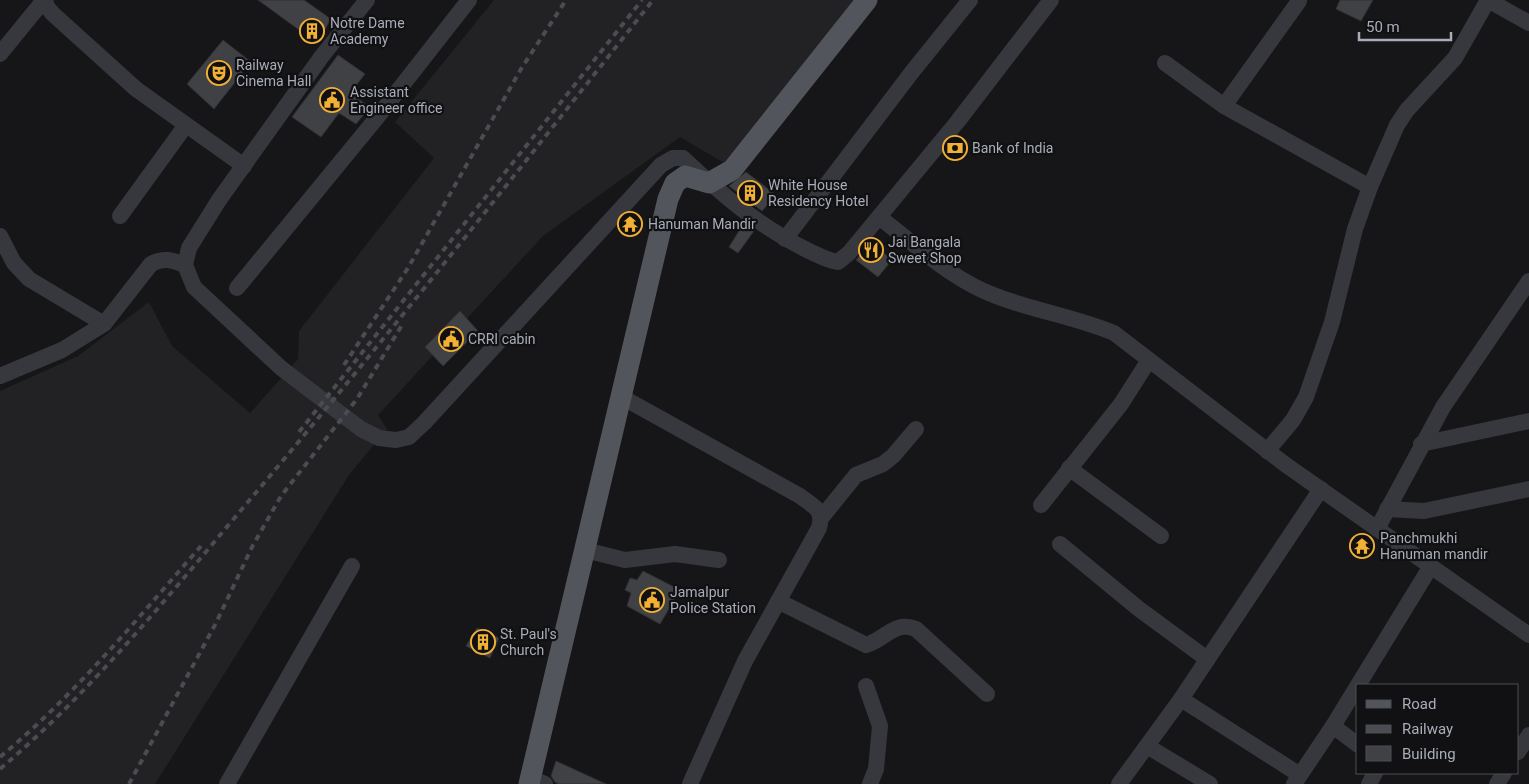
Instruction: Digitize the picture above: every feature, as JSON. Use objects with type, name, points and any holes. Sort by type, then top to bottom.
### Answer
[{"type":"main road","points":[[535,782],[620,396],[668,199],[675,183],[685,176],[709,183],[732,170],[868,0]]},
{"type":"street","points":[[0,54],[25,20],[44,0],[53,14],[136,89],[244,166]]},
{"type":"street","points":[[367,0],[322,56],[244,166],[189,248],[185,265],[194,287],[281,368],[361,429],[379,438],[396,440],[409,437],[424,423],[661,165],[673,158],[682,158],[722,196],[785,239],[825,258],[838,262],[850,252],[958,121],[1051,0]]},
{"type":"street","points":[[237,288],[381,112],[469,0]]},
{"type":"street","points":[[785,239],[912,72],[970,0]]},
{"type":"street","points":[[1267,451],[1293,420],[1306,397],[1332,322],[1355,229],[1370,187],[1397,125],[1408,110],[1455,58],[1488,0],[1529,23]]},
{"type":"street","points":[[1224,106],[1299,1]]},
{"type":"street","points":[[1165,63],[1224,106],[1370,187]]},
{"type":"street","points":[[120,216],[186,125]]},
{"type":"street","points":[[650,177],[668,199]]},
{"type":"street","points":[[879,217],[955,275],[974,286],[996,296],[1091,324],[1114,333],[1267,451],[1529,635]]},
{"type":"street","points":[[0,236],[14,263],[29,279],[104,324]]},
{"type":"street","points":[[0,376],[62,350],[104,324],[151,264],[161,259],[171,259],[185,265]]},
{"type":"street","points":[[1377,529],[1421,444],[1443,407],[1529,281]]},
{"type":"street","points":[[1040,504],[1122,404],[1149,360]]},
{"type":"street","points":[[620,396],[800,496],[818,510],[822,517]]},
{"type":"street","points":[[1421,444],[1529,421]]},
{"type":"street","points":[[690,784],[731,688],[819,528],[822,517],[856,475],[883,464],[894,456],[916,429]]},
{"type":"street","points":[[1069,468],[1161,536]]},
{"type":"street","points":[[1119,784],[1181,699],[1321,489]]},
{"type":"street","points":[[1387,509],[1424,511],[1529,489]]},
{"type":"street","points":[[1060,544],[1138,609],[1207,659]]},
{"type":"street","points":[[585,550],[625,560],[675,554],[719,560]]},
{"type":"street","points":[[227,784],[352,566]]},
{"type":"street","points":[[1359,684],[1431,566]]},
{"type":"street","points":[[778,601],[866,645],[876,643],[897,626],[906,625],[916,629],[987,694]]},
{"type":"street","points":[[866,686],[880,726],[876,768],[870,784]]},
{"type":"street","points":[[1181,699],[1297,779],[1356,688]]},
{"type":"street","points":[[1333,726],[1356,743]]},
{"type":"street","points":[[1519,750],[1529,735]]},
{"type":"street","points":[[1147,746],[1210,784]]},
{"type":"shaded area","points":[[494,0],[854,0],[724,163],[680,137],[543,236],[378,415],[387,429],[349,475],[155,784],[0,784],[0,391],[78,356],[149,302],[172,346],[250,413],[298,359],[299,331],[434,158],[395,122]]},
{"type":"building","name":"Notre Dame Academy","points":[[258,0],[304,0],[331,19],[317,43]]},
{"type":"building","points":[[1340,0],[1373,0],[1361,21],[1336,9]]},
{"type":"building","name":"Railway Cinema Hall","points":[[223,40],[251,62],[214,109],[187,84]]},
{"type":"building","name":"Assistant Engineer office","points":[[338,55],[365,74],[350,93],[370,107],[356,124],[339,113],[321,137],[292,117]]},
{"type":"building","name":"White House Residency Hotel","points":[[746,172],[776,195],[762,211],[729,186]]},
{"type":"building","points":[[744,223],[754,231],[738,253],[729,247]]},
{"type":"building","name":"Jai Bangala Sweet Shop","points":[[871,242],[892,260],[878,277],[856,260]]},
{"type":"building","name":"CRRI cabin","points":[[460,311],[478,331],[443,366],[425,347]]},
{"type":"building","name":"Jamalpur Police Station","points":[[643,571],[680,590],[660,624],[627,606],[631,593],[625,590],[630,578],[637,580]]},
{"type":"building","name":"St. Paul's Church","points":[[477,628],[499,638],[490,658],[466,646]]},
{"type":"building","points":[[556,761],[606,784],[559,784],[551,776]]},
{"type":"railway","points":[[344,365],[408,268],[521,69],[566,0]]},
{"type":"railway","points":[[299,432],[642,0]]},
{"type":"railway","points":[[0,769],[65,709],[96,677],[184,577],[398,320],[653,0]]},
{"type":"railway","points":[[129,784],[216,623],[252,547],[281,496],[357,399],[402,325]]},
{"type":"railway","points":[[0,757],[28,733],[80,682],[201,546]]},
{"type":"place","name":"Notre Dame Academy","points":[[312,31]]},
{"type":"place","name":"Railway Cinema Hall","points":[[219,73]]},
{"type":"place","name":"Assistant Engineer office","points":[[332,100]]},
{"type":"place","name":"Bank of India","points":[[955,148]]},
{"type":"place","name":"White House Residency Hotel","points":[[750,193]]},
{"type":"place","name":"Hanuman Mandir","points":[[630,224]]},
{"type":"place","name":"Jai Bangala Sweet Shop","points":[[871,250]]},
{"type":"place","name":"CRRI cabin","points":[[451,339]]},
{"type":"place","name":"Panchmukhi Hanuman mandir","points":[[1362,546]]},
{"type":"place","name":"Jamalpur Police Station","points":[[652,600]]},
{"type":"place","name":"St. Paul's Church","points":[[483,642]]}]
